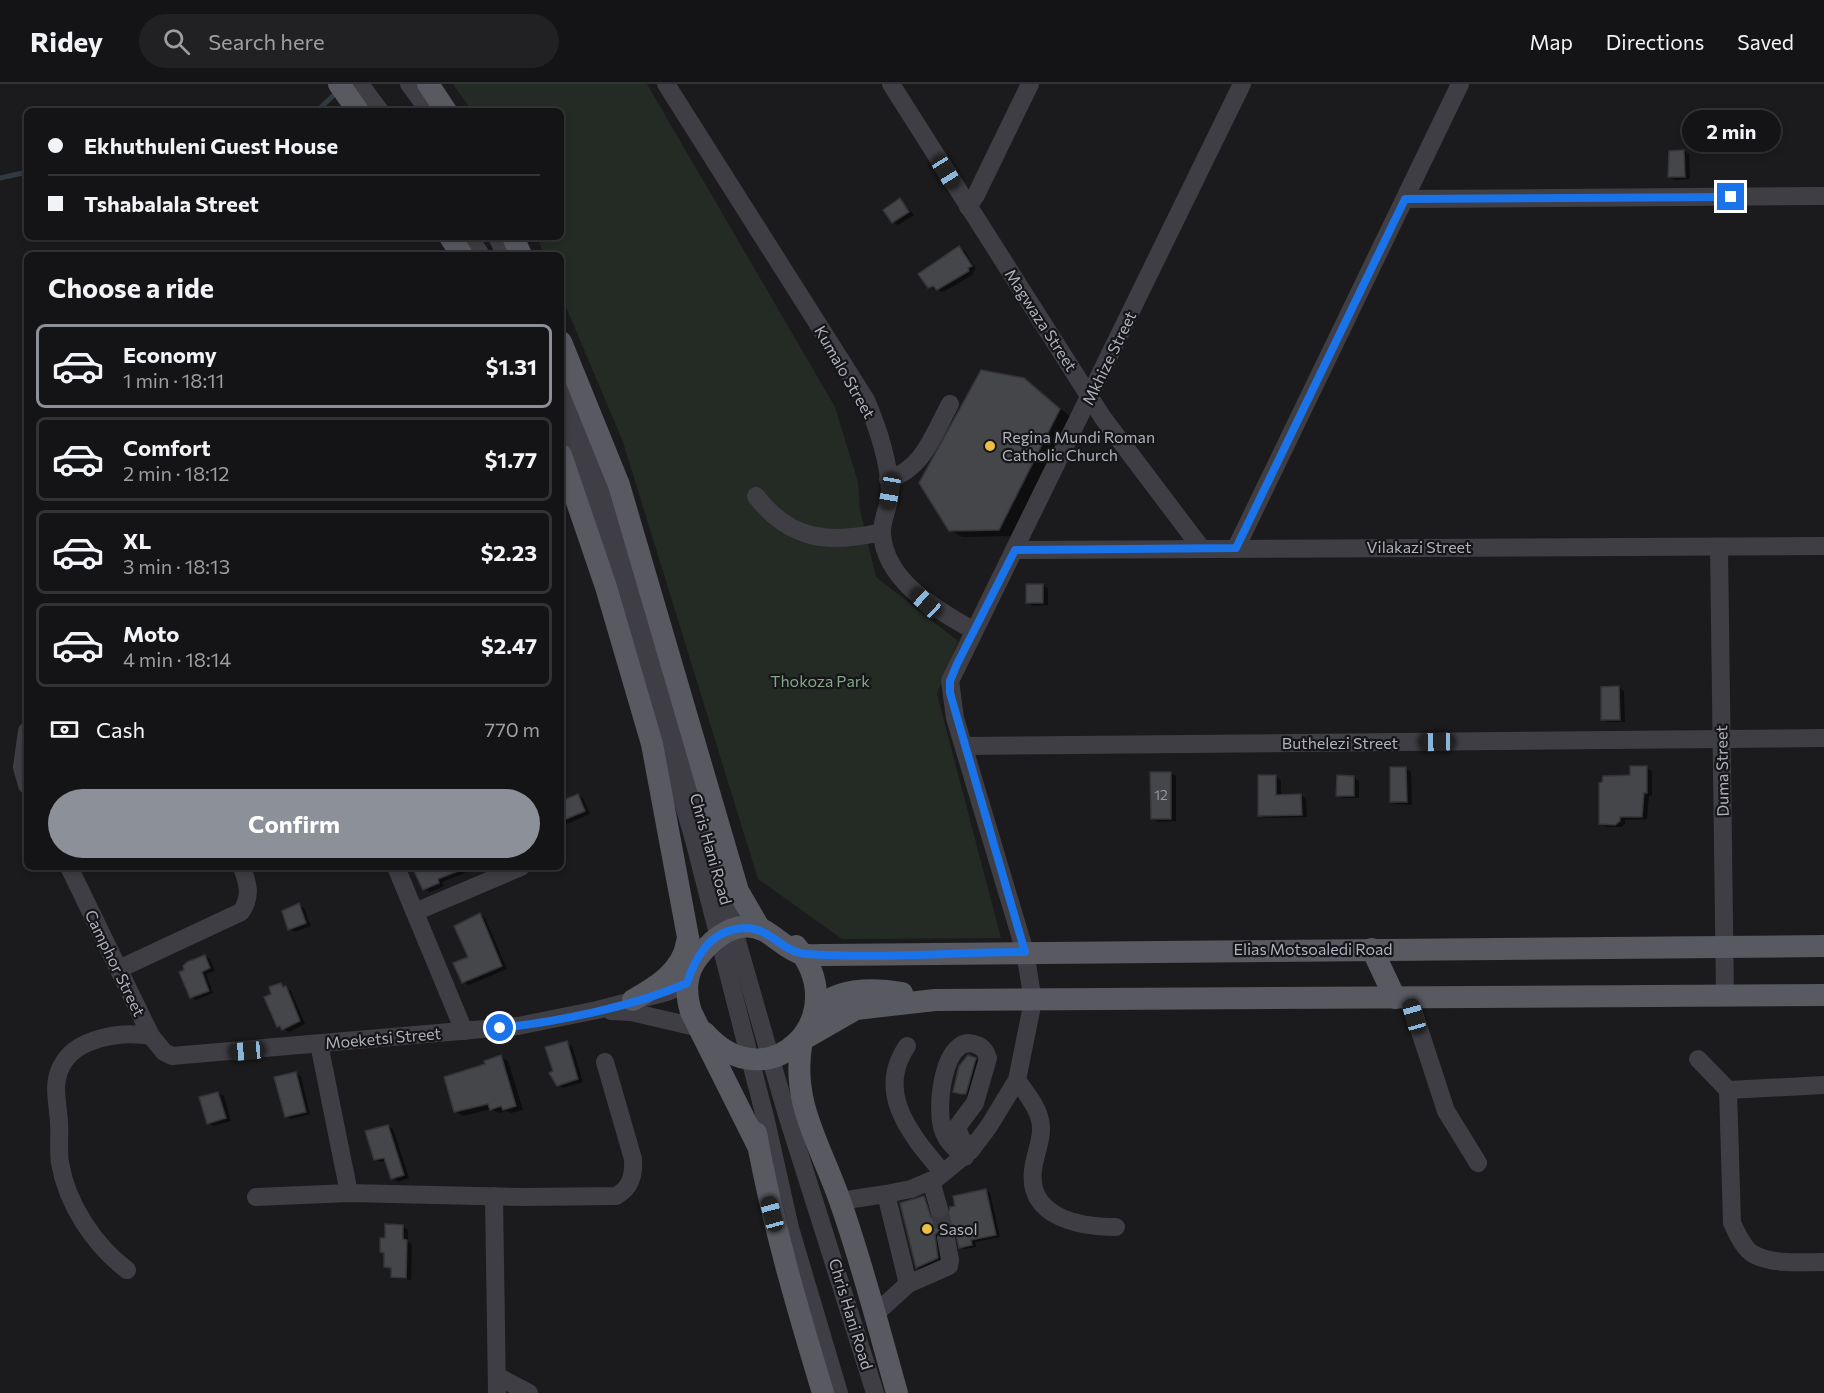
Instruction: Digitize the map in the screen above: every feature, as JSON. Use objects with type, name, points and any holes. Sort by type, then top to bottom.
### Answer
[{"type":"main road","points":[[339,84],[356,108]]},
{"type":"main road","points":[[428,84],[444,108]]},
{"type":"main road","name":"Chris Hani Road","points":[[564,349],[619,485],[738,891],[760,928]]},
{"type":"main road","name":"Chris Hani Road","points":[[564,464],[603,576],[652,744],[673,845],[687,936],[690,973],[688,1000],[758,1146]]},
{"type":"main road","points":[[727,854],[752,895],[802,954],[816,984],[814,1013]]},
{"type":"main road","points":[[690,973],[726,932],[760,928],[802,954]]},
{"type":"main road","points":[[633,1000],[673,971],[682,958],[687,936]]},
{"type":"main road","name":"Elias Motsoaledi Road","points":[[802,954],[1824,946]]},
{"type":"main road","points":[[1372,949],[1402,998]]},
{"type":"main road","points":[[814,1013],[826,1000],[839,995],[869,990],[935,1000]]},
{"type":"main road","points":[[700,1028],[726,1050],[760,1059],[802,1040],[856,1010],[935,1000],[1824,995]]},
{"type":"main road","name":"Chris Hani Road","points":[[814,1013],[802,1040],[798,1061],[802,1106],[840,1201],[897,1393]]},
{"type":"main road","points":[[726,1050],[744,1094],[758,1146],[766,1192],[823,1393]]},
{"type":"street","points":[[360,84],[378,108]]},
{"type":"street","points":[[410,84],[427,108]]},
{"type":"street","name":"Kumalo Street","points":[[666,84],[866,400],[877,427],[890,491],[882,532]]},
{"type":"street","name":"Magwaza Street","points":[[891,84],[1103,418],[1202,549]]},
{"type":"street","points":[[968,207],[1030,84]]},
{"type":"street","name":"Mkhize Street","points":[[974,631],[1242,84]]},
{"type":"street","points":[[1236,548],[1460,84]]},
{"type":"street","points":[[1405,199],[1824,196]]},
{"type":"street","name":"Chris Hani Road","points":[[564,385],[618,528],[760,1059],[875,1393]]},
{"type":"street","points":[[888,478],[902,475],[921,458],[950,404]]},
{"type":"street","name":"Chris Hani Road","points":[[564,420],[614,564],[726,932]]},
{"type":"street","points":[[756,496],[777,518],[812,537],[854,539],[882,532],[885,549],[909,587],[926,603],[974,631],[950,681],[952,705],[1025,952],[1033,1000],[1017,1080],[990,1126],[968,1154],[937,1177],[886,1194],[840,1201]]},
{"type":"street","name":"Vilakazi Street","points":[[1015,550],[1824,546]]},
{"type":"street","name":"Duma Street","points":[[1719,547],[1725,996]]},
{"type":"street","name":"Buthelezi Street","points":[[964,746],[1824,738]]},
{"type":"street","points":[[24,753],[22,767],[24,774]]},
{"type":"street","name":"Camphor Street","points":[[70,870],[151,1036],[159,1048],[169,1055]]},
{"type":"street","points":[[119,969],[241,912],[247,903],[249,892],[243,870]]},
{"type":"street","points":[[397,870],[464,1031]]},
{"type":"street","points":[[415,912],[514,870]]},
{"type":"street","name":"Moeketsi Street","points":[[169,1055],[184,1057],[519,1026],[597,1011],[667,992],[690,973]]},
{"type":"street","points":[[1402,998],[1446,1111],[1478,1163]]},
{"type":"street","name":"Moeketsi Street","points":[[597,1011],[632,1012],[700,1028]]},
{"type":"street","points":[[127,1270],[112,1259],[94,1238],[64,1184],[59,1160],[56,1091],[61,1067],[82,1046],[123,1034],[151,1036]]},
{"type":"street","points":[[970,1042],[984,1049],[988,1058],[975,1103],[957,1127],[968,1154],[944,1133],[940,1102],[941,1084],[953,1052],[962,1043],[970,1042]]},
{"type":"street","points":[[318,1044],[350,1193]]},
{"type":"street","points":[[907,1046],[895,1071],[893,1088],[903,1120],[937,1177],[939,1209]]},
{"type":"street","name":"Chris Hani Road","points":[[760,1059],[790,1228],[839,1393]]},
{"type":"street","points":[[1698,1059],[1728,1090],[1732,1223],[1741,1241],[1753,1254],[1769,1259],[1824,1262]]},
{"type":"street","points":[[256,1197],[350,1193],[609,1197],[624,1191],[634,1172],[633,1159],[605,1062]]},
{"type":"street","points":[[1017,1080],[1035,1105],[1040,1119],[1041,1134],[1032,1173],[1035,1190],[1042,1204],[1058,1218],[1088,1227],[1116,1227]]},
{"type":"street","points":[[1728,1090],[1824,1085]]},
{"type":"street","points":[[886,1194],[908,1284]]},
{"type":"street","points":[[495,1197],[497,1385],[530,1393]]},
{"type":"street","points":[[874,1315],[908,1284],[949,1266],[946,1238]]},
{"type":"green space","name":"Thokoza Park","points":[[453,84],[647,84],[835,407],[858,482],[860,510],[876,577],[958,641],[937,694],[1001,938],[842,939],[758,879],[623,442],[564,302],[564,252],[543,252],[538,240],[564,240],[564,108],[470,108]]},
{"type":"building","points":[[1684,150],[1685,177],[1668,177],[1669,151]]},
{"type":"building","points":[[900,198],[909,212],[892,223],[883,210]]},
{"type":"building","points":[[959,246],[972,266],[968,268],[969,271],[937,290],[933,286],[928,288],[918,274]]},
{"type":"building","name":"Regina Mundi Roman Catholic Church","points":[[981,370],[1024,378],[1060,409],[999,530],[949,531],[919,483]]},
{"type":"building","points":[[1026,584],[1043,584],[1043,603],[1026,603]]},
{"type":"building","points":[[1619,686],[1620,720],[1601,720],[1601,687]]},
{"type":"building","points":[[1630,766],[1647,766],[1647,793],[1644,793],[1642,817],[1620,817],[1620,821],[1615,825],[1599,824],[1599,783],[1602,782],[1603,776],[1630,775]]},
{"type":"building","points":[[1390,767],[1406,767],[1407,802],[1390,802]]},
{"type":"building","points":[[1150,772],[1171,772],[1171,819],[1151,819]]},
{"type":"building","points":[[1258,775],[1276,775],[1276,795],[1301,794],[1302,815],[1258,816]]},
{"type":"building","points":[[1337,775],[1354,776],[1354,796],[1336,796]]},
{"type":"building","points":[[578,794],[585,811],[564,820],[564,800]]},
{"type":"building","points":[[413,870],[461,870],[438,879],[439,883],[423,890]]},
{"type":"building","points":[[299,903],[306,923],[288,930],[282,911]]},
{"type":"building","points":[[480,913],[502,966],[462,983],[453,963],[468,957],[454,926]]},
{"type":"building","points":[[205,955],[210,968],[202,972],[209,991],[190,998],[179,972],[184,970],[183,966],[187,962]]},
{"type":"building","points":[[281,983],[283,987],[286,986],[300,1021],[282,1030],[280,1026],[277,1027],[264,997],[271,994],[269,987]]},
{"type":"building","points":[[567,1041],[578,1079],[557,1086],[549,1073],[553,1071],[545,1047]]},
{"type":"building","points":[[501,1055],[516,1106],[503,1110],[501,1106],[490,1110],[488,1104],[454,1112],[444,1077],[485,1064],[484,1061]]},
{"type":"building","points":[[968,1055],[976,1058],[966,1094],[953,1092],[959,1066]]},
{"type":"building","points":[[296,1072],[306,1112],[285,1117],[274,1077]]},
{"type":"building","points":[[218,1092],[226,1118],[207,1124],[199,1097]]},
{"type":"building","points":[[388,1125],[404,1175],[391,1179],[384,1158],[374,1160],[365,1131]]},
{"type":"building","points":[[986,1189],[996,1235],[971,1240],[972,1245],[959,1248],[955,1231],[943,1227],[935,1235],[938,1258],[916,1268],[900,1203],[924,1196],[931,1217],[942,1220],[947,1216],[950,1207],[955,1206],[953,1196]]},
{"type":"building","points":[[385,1224],[403,1225],[403,1239],[407,1240],[406,1278],[391,1277],[391,1268],[384,1267],[384,1253],[380,1252],[380,1238],[385,1238]]},
{"type":"waterway","points":[[320,108],[337,92]]},
{"type":"waterway","points":[[0,178],[24,173]]},
{"type":"tunnel","points":[[939,1209],[946,1238]]},
{"type":"place","name":"Regina Mundi Roman Catholic Church","points":[[990,446]]},
{"type":"place","name":"Sasol","points":[[927,1229]]},
{"type":"route","points":[[500,1028],[597,1011],[667,992],[687,983],[693,964],[710,942],[720,934],[733,929],[760,928],[802,954],[1025,952],[955,718],[950,693],[950,681],[957,664],[1015,550],[1236,548],[1405,199],[1731,197]]}]
